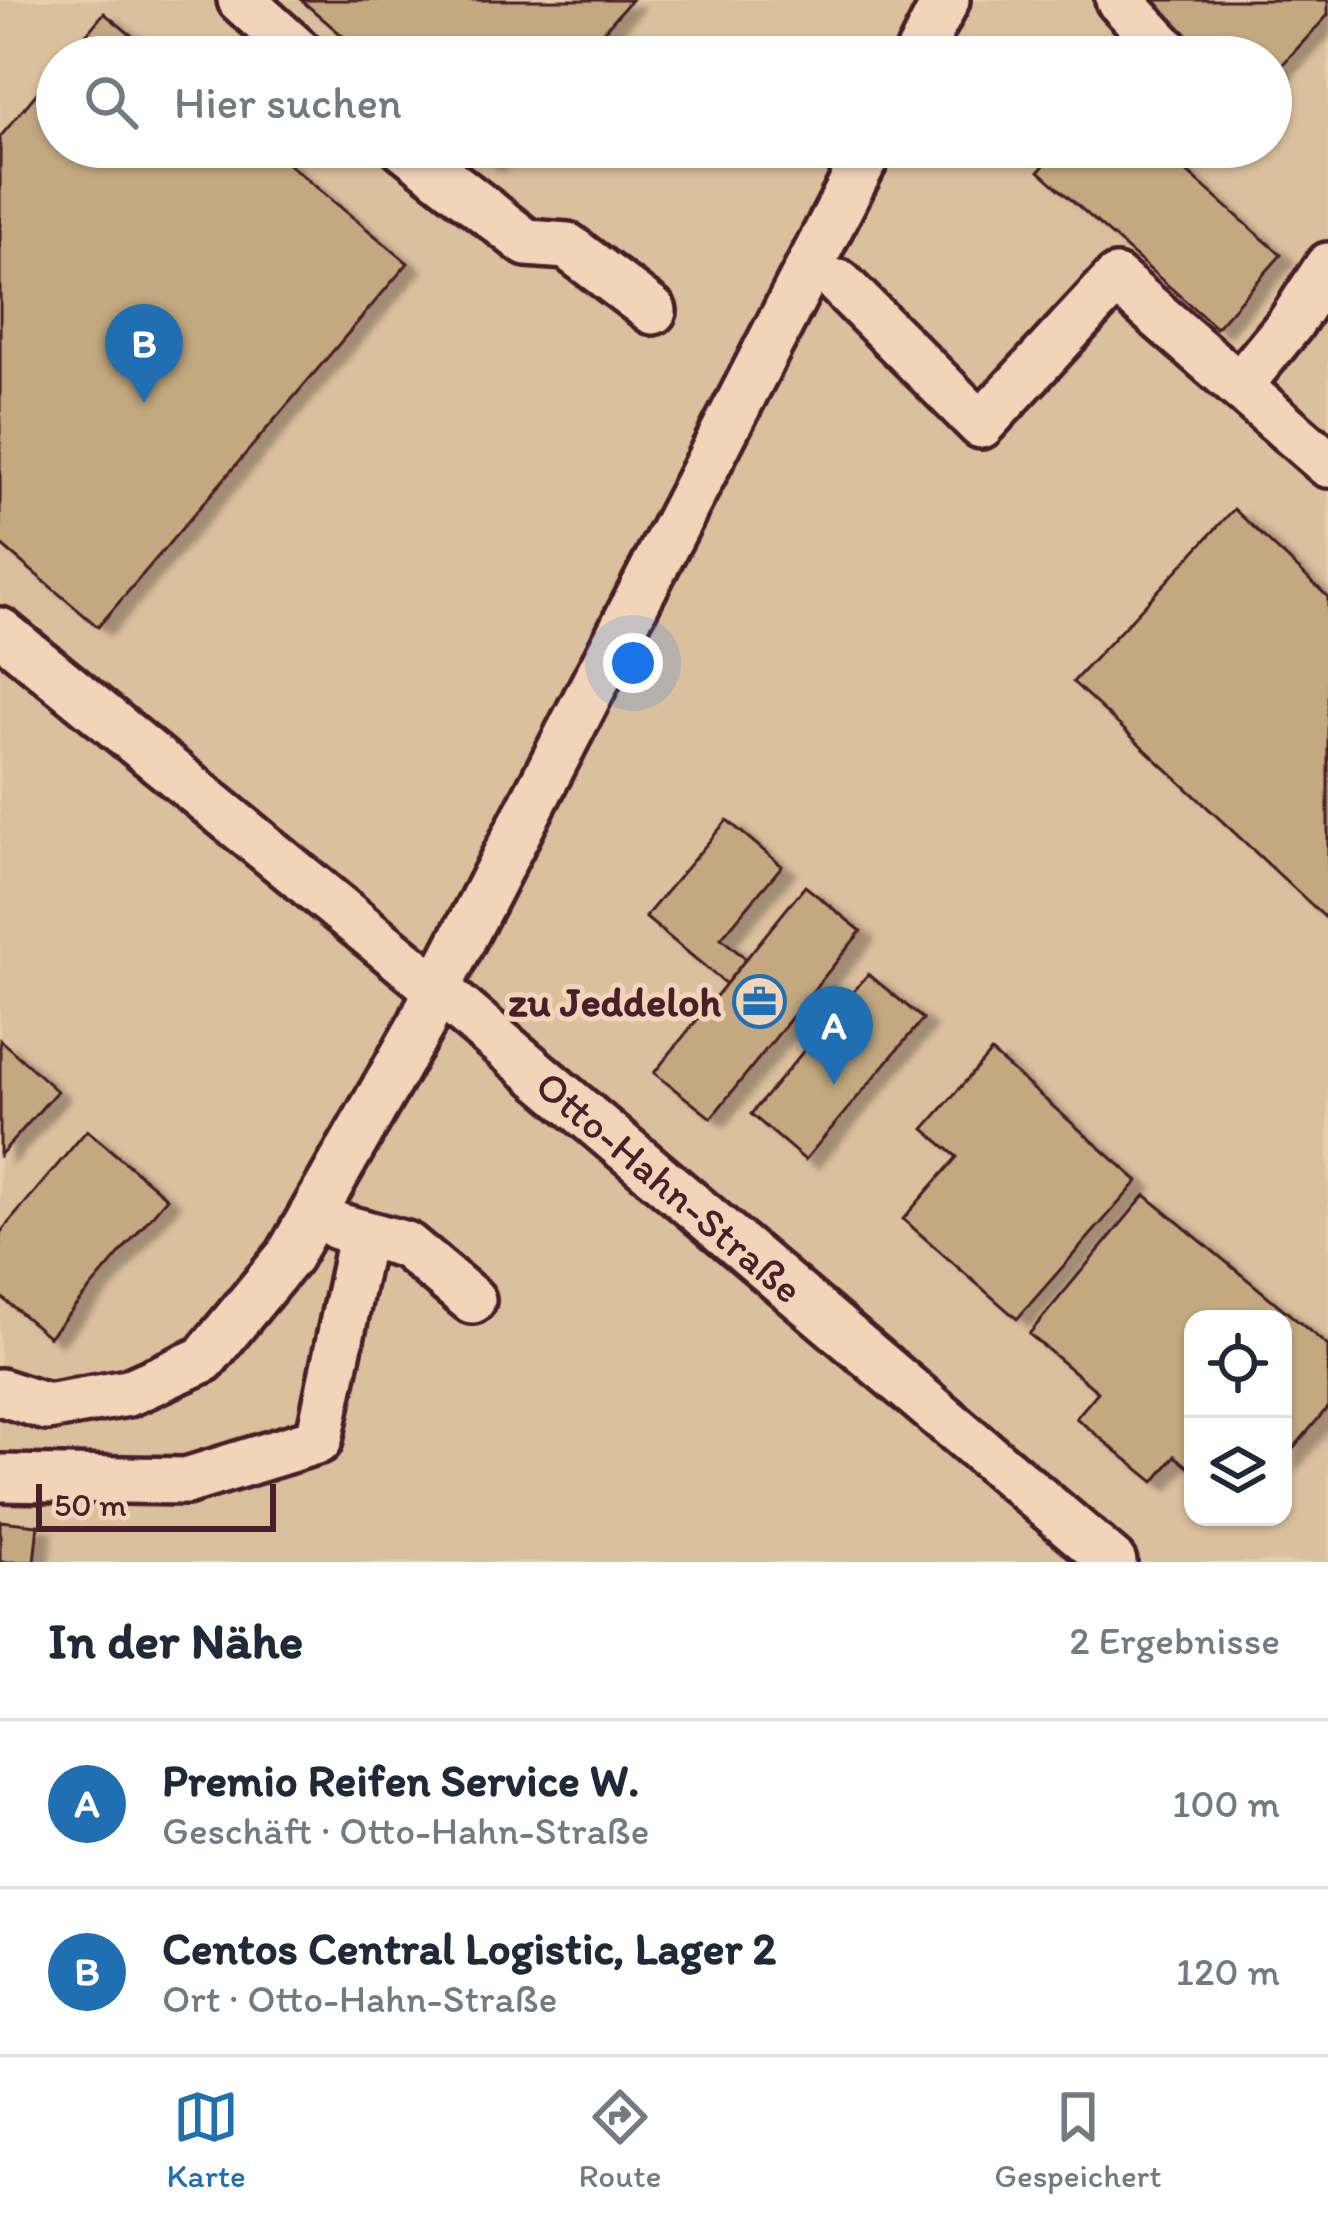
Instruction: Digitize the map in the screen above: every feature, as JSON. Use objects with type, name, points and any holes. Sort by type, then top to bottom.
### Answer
[{"type":"street","points":[[241,0],[281,36]]},
{"type":"street","points":[[928,36],[946,0]]},
{"type":"street","points":[[1120,0],[1153,36]]},
{"type":"street","points":[[431,168],[527,243],[567,246],[653,311]]},
{"type":"street","points":[[0,1392],[47,1407],[128,1393],[204,1359],[289,1256],[422,1023],[860,168]]},
{"type":"street","points":[[1239,386],[1328,266]]},
{"type":"street","points":[[839,284],[981,425],[1116,279],[1328,464]]},
{"type":"street","name":"Otto-Hahn-Straße","points":[[0,631],[437,989],[1113,1562]]},
{"type":"street","points":[[310,1218],[406,1245],[472,1300]]},
{"type":"street","points":[[0,1478],[187,1481],[319,1441],[362,1233]]},
{"type":"shaded area","points":[[0,0],[1328,0],[1328,1562],[0,1562]]},
{"type":"building","points":[[301,0],[631,0],[599,36],[343,36]]},
{"type":"building","points":[[1150,0],[1328,0],[1328,15],[1292,54],[1292,36],[1189,36]]},
{"type":"building","points":[[104,13],[132,36],[85,36]]},
{"type":"building","points":[[36,94],[36,168],[293,168],[408,263],[98,627],[0,544],[0,137]]},
{"type":"building","points":[[1183,168],[1281,255],[1216,328],[1039,171]]},
{"type":"building","points":[[1234,509],[1328,597],[1328,920],[1073,682]]},
{"type":"building","points":[[727,820],[782,866],[721,938],[746,959],[726,984],[645,917]]},
{"type":"building","points":[[805,886],[861,931],[711,1118],[654,1073]]},
{"type":"building","points":[[868,974],[923,1019],[805,1160],[751,1114]]},
{"type":"building","points":[[0,1040],[57,1091],[0,1155]]},
{"type":"building","points":[[991,1052],[1138,1181],[1017,1319],[903,1219],[957,1157],[924,1129]]},
{"type":"building","points":[[87,1130],[167,1198],[49,1337],[0,1296],[0,1233]]},
{"type":"building","points":[[1145,1195],[1284,1310],[1184,1310],[1184,1464],[1175,1456],[1154,1482],[1076,1418],[1098,1392],[1029,1334]]},
{"type":"building","points":[[1292,1316],[1328,1346],[1328,1407],[1292,1450]]},
{"type":"building","points":[[0,1521],[38,1525],[34,1562],[0,1562]]},
{"type":"place","name":"Centos Central Logistic, Lager 2","points":[[144,403]]},
{"type":"place","name":"zu Jeddeloh","points":[[760,1001]]},
{"type":"place","name":"Premio Reifen Service W.","points":[[834,1085]]}]
